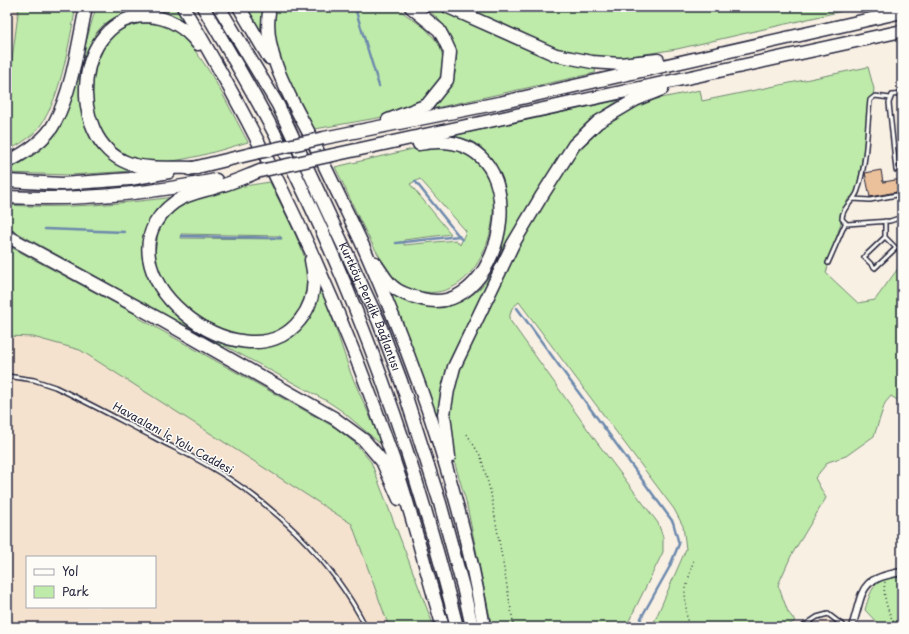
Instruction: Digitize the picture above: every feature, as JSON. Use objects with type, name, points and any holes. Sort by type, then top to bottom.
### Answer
[{"type":"highway","points":[[7,162],[35,145],[55,123],[67,92],[86,7]]},
{"type":"highway","points":[[183,7],[222,73],[305,236],[338,311],[386,440],[443,627]]},
{"type":"highway","name":"Kurtköy-Pendik Bağlantısı","points":[[203,7],[235,61],[305,193],[363,328],[388,391],[429,518],[457,627]]},
{"type":"highway","name":"Kurtköy-Pendik Bağlantısı","points":[[219,7],[278,105],[378,320],[401,381],[440,503],[463,586],[472,627]]},
{"type":"highway","points":[[239,7],[286,86]]},
{"type":"highway","points":[[270,7],[267,30],[271,50],[286,86],[364,248],[400,333],[431,419],[454,492],[474,569],[484,627]]},
{"type":"highway","points":[[357,133],[427,105],[447,80],[450,52],[440,30],[411,7]]},
{"type":"highway","points":[[448,7],[556,55],[592,62],[620,64],[650,62],[729,51]]},
{"type":"highway","points":[[7,181],[62,184],[115,180],[197,168],[251,154],[499,103],[902,12]]},
{"type":"highway","points":[[197,168],[146,167],[128,163],[108,151],[93,129],[88,115],[86,92],[89,68],[97,45],[105,33],[119,23],[135,16],[154,16],[170,21],[190,34],[222,73]]},
{"type":"highway","points":[[7,198],[43,199],[99,197],[160,190],[260,171],[902,32]]},
{"type":"highway","points":[[454,492],[444,414],[448,390],[454,367],[513,244],[574,145],[598,122],[615,111],[635,100],[682,80]]},
{"type":"highway","points":[[359,149],[411,145],[433,141],[448,141],[463,145],[478,154],[491,169],[500,194],[501,207],[498,235],[487,265],[478,280],[455,297],[429,301],[399,290],[391,285],[364,248]]},
{"type":"highway","points":[[260,171],[222,186],[188,195],[174,202],[162,215],[150,237],[148,250],[150,265],[162,291],[187,317],[203,328],[240,341],[270,340],[287,333],[298,323],[307,311],[312,299],[313,268],[305,236]]},
{"type":"highway","points":[[7,236],[163,321],[334,418],[364,440],[382,461],[417,539]]},
{"type":"street","points":[[852,627],[862,591],[872,581],[887,575],[902,572]]},
{"type":"lane","points":[[845,224],[842,219],[843,212],[858,191],[866,151],[870,100],[876,96],[890,98],[892,96],[902,94]]},
{"type":"lane","points":[[890,98],[896,170]]},
{"type":"lane","points":[[853,199],[870,200],[902,194]]},
{"type":"lane","points":[[845,224],[885,221],[902,217]]},
{"type":"lane","points":[[885,221],[885,237],[896,248],[875,268],[864,257],[885,237]]},
{"type":"lane","points":[[828,263],[845,224]]},
{"type":"lane","name":"Havaalanı İç Yolu Caddesi","points":[[7,376],[34,380],[56,387],[206,464],[243,488],[273,511],[308,545],[344,588],[366,627]]},
{"type":"lane","points":[[802,627],[817,617],[828,614],[845,627]]},
{"type":"path","points":[[467,434],[481,457],[491,494],[514,627]]},
{"type":"path","points":[[682,627],[687,620],[685,592],[694,558]]},
{"type":"path","points":[[887,575],[884,590],[890,616],[896,627]]},
{"type":"shaded area","points":[[7,7],[19,7],[7,97]]},
{"type":"shaded area","points":[[7,336],[33,337],[82,350],[352,524],[389,627],[7,627]]},
{"type":"shaded area","points":[[827,618],[838,627],[813,627]]},
{"type":"green space","points":[[19,7],[76,7],[62,73],[51,106],[44,121],[29,138],[7,151],[7,97]]},
{"type":"green space","points":[[96,7],[177,7],[186,22],[158,11],[140,9],[128,12],[110,20],[97,32],[90,44],[85,58],[80,88],[83,119],[88,133],[97,149],[111,160],[132,171],[70,175],[7,173],[7,169],[20,164],[47,142],[65,116]]},
{"type":"green space","points":[[245,7],[264,7],[260,32]]},
{"type":"green space","points":[[276,7],[395,7],[425,28],[440,45],[443,59],[442,72],[438,82],[424,101],[383,117],[315,129],[289,81],[277,54],[272,28]]},
{"type":"green space","points":[[422,7],[439,7],[473,23],[596,67],[595,73],[431,109],[445,93],[454,77],[456,59],[455,49],[451,38],[441,22],[436,16]]},
{"type":"green space","points":[[461,7],[860,7],[677,49],[626,57],[627,59],[600,58],[549,46]]},
{"type":"green space","points":[[141,23],[163,25],[176,32],[189,43],[201,58],[212,76],[248,142],[207,154],[178,160],[149,162],[122,155],[105,141],[97,125],[93,111],[93,79],[96,64],[102,50],[110,38],[123,28]]},
{"type":"green space","points":[[868,67],[874,89],[856,195],[848,199],[826,273],[858,303],[875,300],[902,263],[902,403],[891,396],[885,403],[874,436],[846,456],[828,462],[815,478],[826,498],[791,556],[778,585],[788,612],[795,621],[785,627],[652,627],[686,549],[683,526],[674,509],[519,302],[512,308],[509,319],[596,441],[658,523],[663,537],[663,552],[626,627],[492,627],[466,501],[454,461],[449,420],[451,394],[460,367],[520,242],[577,150],[597,129],[616,114],[647,101],[700,90],[702,101]]},
{"type":"green space","points":[[619,100],[591,119],[569,144],[442,390],[439,430],[386,285],[399,299],[411,304],[432,307],[443,306],[464,300],[473,294],[481,287],[492,271],[500,252],[505,231],[507,210],[505,189],[499,170],[487,153],[471,141],[453,136]]},
{"type":"green space","points":[[426,146],[451,147],[462,150],[485,173],[492,194],[493,217],[488,240],[478,262],[464,279],[446,290],[425,292],[414,290],[397,282],[373,245],[335,167]],"holes":[[[420,179],[466,231],[460,245],[456,240],[404,245],[404,240],[451,234],[410,184]]]},
{"type":"green space","points":[[270,182],[299,241],[307,266],[309,289],[302,308],[294,318],[277,332],[258,337],[240,336],[222,331],[204,322],[187,310],[173,296],[162,280],[154,263],[157,231],[167,215],[177,206],[186,201],[209,193]],"holes":[[[181,234],[280,236],[282,239],[181,238]]]},
{"type":"green space","points":[[174,197],[152,219],[146,234],[143,252],[148,276],[159,293],[243,345],[244,348],[260,347],[287,339],[306,323],[317,298],[320,282],[351,374],[383,446],[342,411],[327,401],[225,346],[224,347],[7,227],[7,205],[90,205]]},
{"type":"green space","points":[[7,245],[137,315],[139,318],[336,428],[356,444],[371,462],[434,627],[389,627],[352,524],[80,350],[33,337],[7,336]]},
{"type":"green space","points":[[902,577],[902,627],[881,627],[865,610],[870,595],[876,585],[880,582],[886,579]]},
{"type":"building","points":[[881,170],[883,182],[902,179],[902,191],[870,197],[865,173]]},
{"type":"waterway","points":[[355,8],[379,86]]},
{"type":"waterway","points":[[415,181],[462,240]]},
{"type":"waterway","points":[[45,229],[124,232]]},
{"type":"waterway","points":[[181,236],[281,238]]},
{"type":"waterway","points":[[396,243],[459,236]]},
{"type":"waterway","points":[[517,308],[673,522],[679,544],[669,568],[641,618],[639,627]]}]
